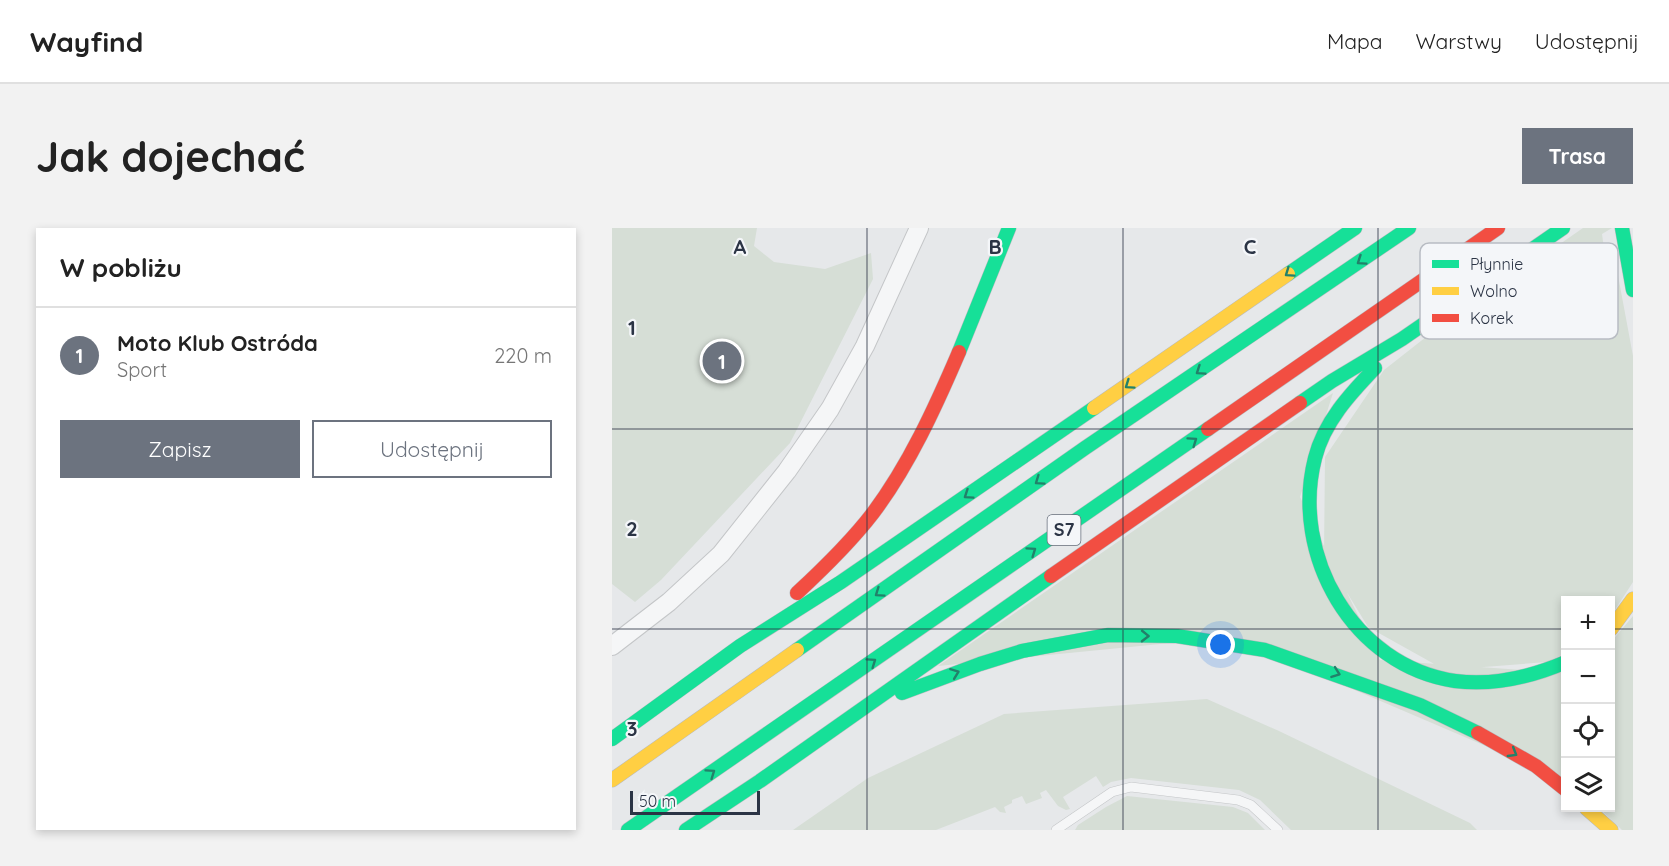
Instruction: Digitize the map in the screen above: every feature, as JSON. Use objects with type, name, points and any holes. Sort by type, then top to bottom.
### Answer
[{"type":"highway","points":[[740,646],[827,566],[880,503],[912,452],[944,385],[1009,228]]},
{"type":"highway","points":[[612,739],[740,646],[841,582],[1354,228]]},
{"type":"highway","points":[[612,780],[1095,442],[1409,228]]},
{"type":"highway","name":"S7","points":[[1476,243],[1498,228]]},
{"type":"highway","points":[[1541,243],[1563,228]]},
{"type":"highway","points":[[1622,228],[1633,290]]},
{"type":"highway","name":"S7","points":[[628,830],[1420,282]]},
{"type":"highway","points":[[686,830],[760,781],[1322,388],[1420,327]]},
{"type":"highway","points":[[1402,339],[1346,398],[1324,434],[1316,458],[1308,502],[1309,519],[1314,551],[1324,580],[1352,624],[1370,640],[1401,662],[1437,677],[1470,682],[1505,682],[1528,677],[1561,664]]},
{"type":"highway","points":[[1615,624],[1633,599]]},
{"type":"highway","points":[[861,709],[980,664],[1022,651],[1108,635],[1177,636],[1265,650],[1420,705],[1498,744],[1536,766],[1561,786]]},
{"type":"highway","points":[[1591,812],[1611,830]]},
{"type":"street","points":[[612,646],[669,602],[721,554],[787,471],[830,409],[865,346],[919,228]]},
{"type":"lane","points":[[1056,830],[1112,792],[1131,787],[1238,800],[1251,805],[1278,830]]},
{"type":"shaded area","points":[[612,228],[757,228],[754,246],[774,262],[825,269],[871,253],[873,279],[790,443],[661,580],[635,602],[612,584]]},
{"type":"shaded area","points":[[1583,228],[1612,228],[1602,234],[1603,243],[1561,243]]},
{"type":"shaded area","points":[[1618,275],[1633,356],[1633,582],[1615,610],[1615,596],[1561,596],[1561,655],[1547,662],[1445,670],[1368,627],[1324,555],[1325,457],[1384,370],[1423,339],[1618,339]]},
{"type":"shaded area","points":[[1333,393],[1300,497],[1380,660],[1561,673],[1561,778],[1231,637],[938,666]]},
{"type":"shaded area","points":[[1633,616],[1633,830],[1622,830],[1603,812],[1615,812],[1615,637]]},
{"type":"shaded area","points":[[1207,699],[1470,823],[1477,830],[1291,830],[1260,800],[1239,790],[1131,778],[1111,782],[1103,787],[1096,776],[1063,797],[1070,809],[1066,810],[1058,806],[1046,790],[1040,793],[1042,798],[1026,804],[1022,796],[1012,800],[1012,803],[1004,807],[1006,813],[1000,812],[995,807],[936,830],[793,830],[868,778],[1004,714]]},
{"type":"shaded area","points":[[1127,796],[1233,807],[1248,813],[1265,830],[1075,830],[1078,825]]},
{"type":"traffic: fast","points":[[959,352],[1009,228]]},
{"type":"traffic: fast","points":[[1288,274],[1355,228]]},
{"type":"traffic: fast","points":[[797,650],[1085,448],[1409,228]]},
{"type":"traffic: fast","points":[[1541,243],[1563,228]]},
{"type":"traffic: fast","points":[[1622,228],[1633,290]]},
{"type":"traffic: fast","points":[[1300,403],[1420,327]]},
{"type":"traffic: fast","points":[[1375,368],[1347,398],[1331,421],[1315,458],[1310,495],[1312,532],[1321,567],[1337,600],[1359,629],[1387,653],[1419,671],[1455,681],[1484,682],[1512,679],[1561,664]]},
{"type":"traffic: fast","points":[[612,739],[740,646],[841,582],[1094,408]]},
{"type":"traffic: fast","points":[[628,830],[1208,429]]},
{"type":"traffic: fast","points":[[686,830],[760,781],[1051,576]]},
{"type":"traffic: fast","points":[[902,693],[1022,651],[1108,635],[1177,636],[1265,650],[1420,705],[1478,733]]},
{"type":"traffic: slow","points":[[1094,408],[1288,274]]},
{"type":"traffic: slow","points":[[1615,624],[1633,599]]},
{"type":"traffic: slow","points":[[612,780],[797,650]]},
{"type":"traffic: slow","points":[[1591,812],[1611,830]]},
{"type":"traffic: jam","points":[[1476,243],[1498,228]]},
{"type":"traffic: jam","points":[[1208,429],[1420,282]]},
{"type":"traffic: jam","points":[[797,593],[846,545],[886,495],[920,436],[959,352]]},
{"type":"traffic: jam","points":[[1051,576],[1300,403]]},
{"type":"traffic: jam","points":[[1478,733],[1536,766],[1561,786]]},
{"type":"place","name":"Moto Klub Ostróda","points":[[722,361]]}]
